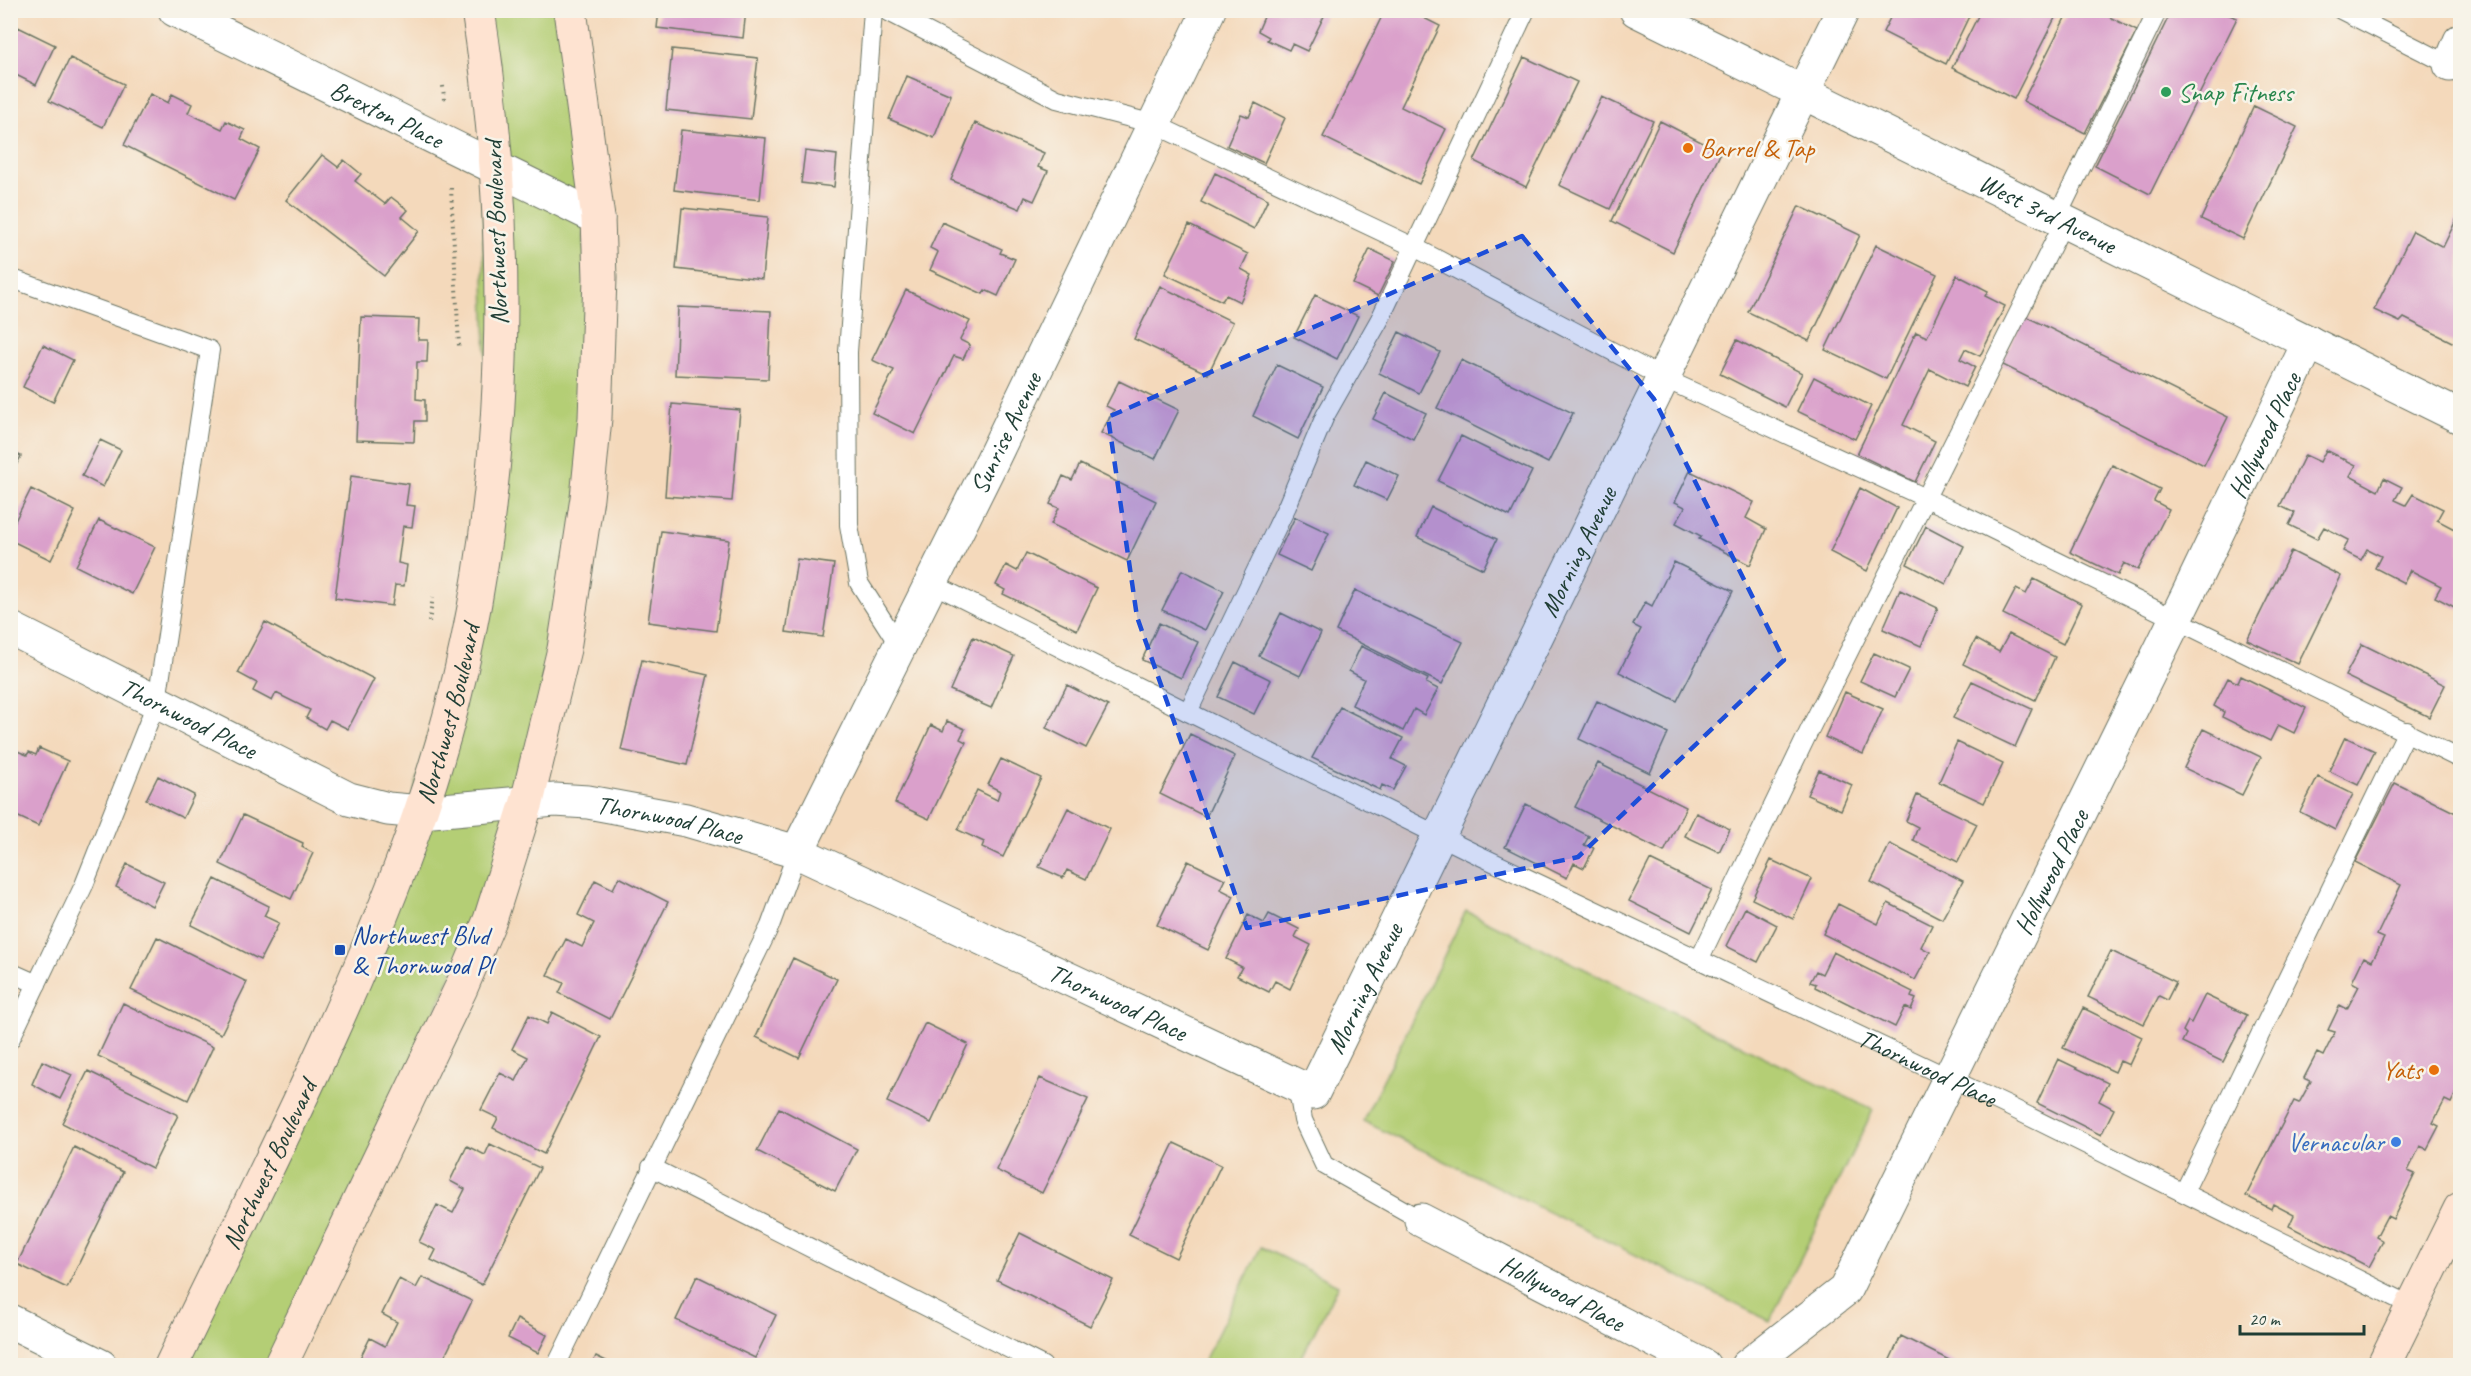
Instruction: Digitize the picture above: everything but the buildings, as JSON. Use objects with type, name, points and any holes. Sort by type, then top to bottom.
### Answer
[{"type":"main road","name":"Northwest Boulevard","points":[[171,1365],[362,962],[421,812],[448,718],[465,645],[479,570],[489,492],[497,419],[500,345],[497,168],[478,10]]},
{"type":"main road","points":[[280,1365],[461,988],[490,920],[527,802],[564,649],[587,498],[595,418],[600,278],[598,218],[570,10]]},
{"type":"main road","points":[[2383,1365],[2460,1209]]},
{"type":"street","name":"Brexton Place","points":[[175,10],[598,218]]},
{"type":"street","name":"Sunrise Avenue","points":[[797,852],[932,583],[1209,10]]},
{"type":"street","name":"West 3rd Avenue","points":[[1636,10],[2460,417]]},
{"type":"street","name":"Morning Avenue","points":[[1305,1089],[1440,836],[1843,10]]},
{"type":"street","name":"Hollywood Place","points":[[1748,1365],[1845,1290],[2176,618],[2309,342]]},
{"type":"street","name":"Thornwood Place","points":[[10,628],[349,798],[388,809],[421,812],[527,802],[588,802],[675,818],[797,852],[1305,1089]]},
{"type":"street","name":"Hollywood Place","points":[[1421,1220],[1704,1365]]},
{"type":"street","points":[[10,1321],[101,1365]]},
{"type":"lane","points":[[873,10],[848,352],[849,525],[859,583],[900,647]]},
{"type":"lane","points":[[885,10],[1057,99],[1154,124],[1414,247],[1663,378],[1926,497],[2460,759]]},
{"type":"lane","points":[[1188,711],[1287,506],[1325,416],[1380,319],[1526,10]]},
{"type":"lane","points":[[1699,960],[2060,220],[2158,10]]},
{"type":"lane","points":[[2341,10],[2457,59]]},
{"type":"lane","points":[[10,278],[210,350],[156,701],[84,885],[10,1040]]},
{"type":"lane","name":"Thornwood Place","points":[[932,583],[1440,836],[2184,1192],[2412,1306]]},
{"type":"lane","points":[[2184,1192],[2407,731]]},
{"type":"lane","points":[[556,1365],[770,926],[797,852]]},
{"type":"lane","points":[[10,972],[37,984]]},
{"type":"lane","points":[[1305,1089],[1303,1120],[1324,1165],[1421,1220]]},
{"type":"lane","points":[[651,1167],[1044,1365]]},
{"type":"path","points":[[442,86],[448,144],[459,350]]},
{"type":"path","points":[[426,634],[435,588]]},
{"type":"highlighted area","points":[[1522,236],[1654,399],[1784,660],[1578,857],[1247,928],[1137,617],[1108,417]]},
{"type":"green space","points":[[478,11],[570,11],[595,418],[527,802],[280,1365],[171,1366],[387,900],[489,492]]},
{"type":"green space","points":[[1466,911],[1873,1110],[1770,1321],[1363,1121]]},
{"type":"green space","points":[[1261,1247],[1338,1285],[1298,1365],[1202,1365]]},
{"type":"place","name":"Snap Fitness","points":[[2166,92]]},
{"type":"place","name":"Barrel & Tap","points":[[1688,148]]},
{"type":"place","name":"Northwest Blvd & Thornwood Pl","points":[[340,950]]},
{"type":"place","name":"Yats","points":[[2434,1070]]},
{"type":"place","name":"Vernacular","points":[[2396,1142]]}]
